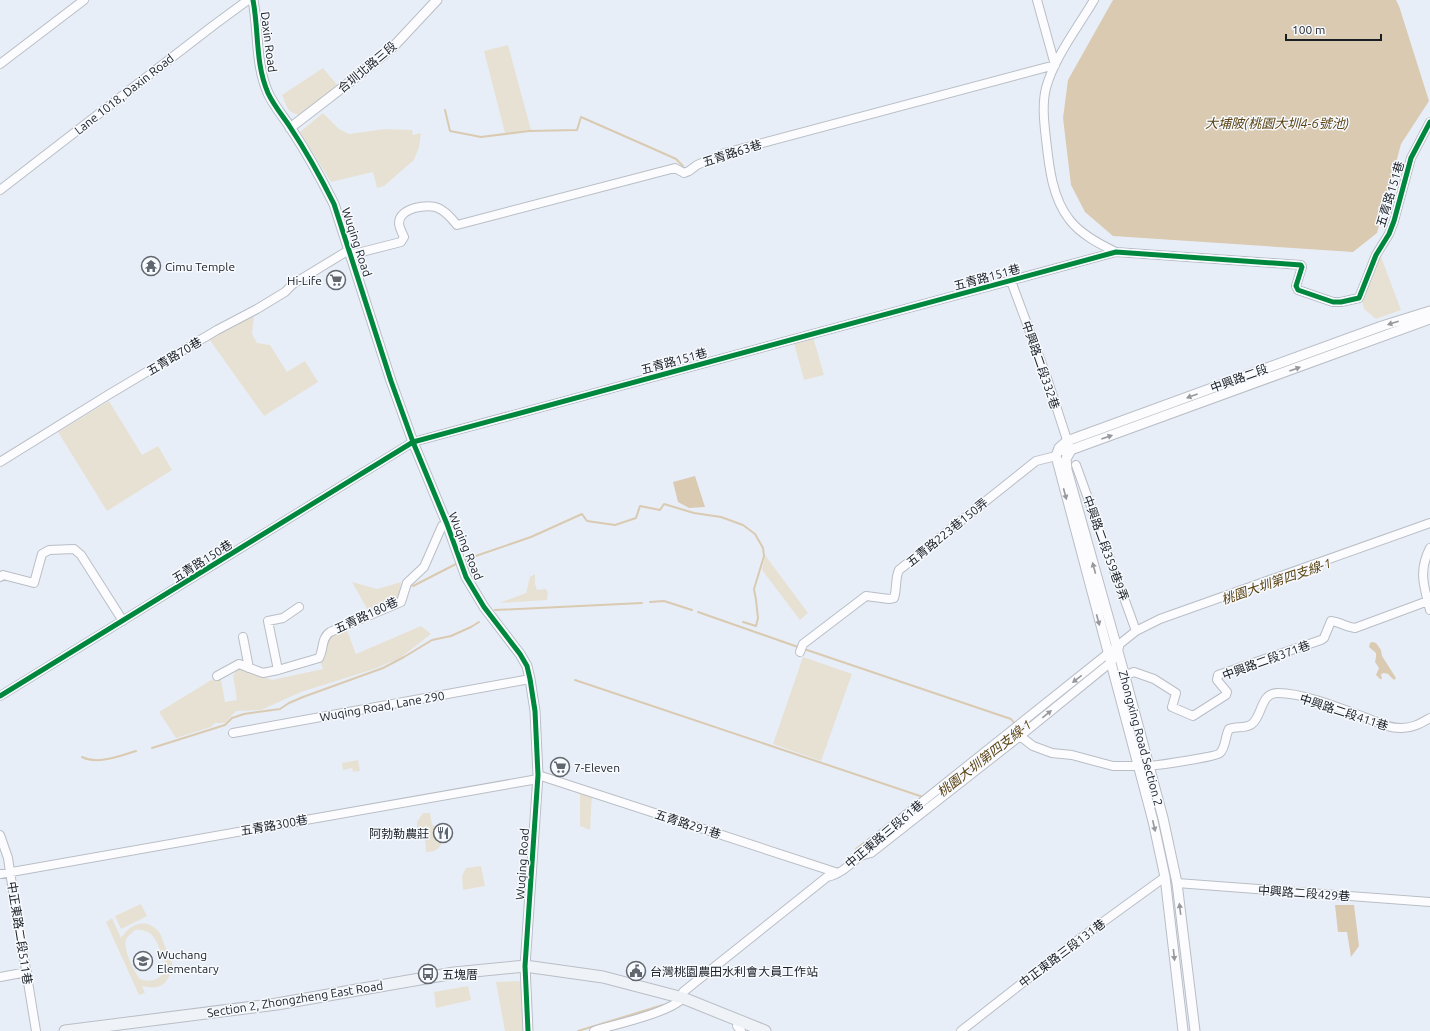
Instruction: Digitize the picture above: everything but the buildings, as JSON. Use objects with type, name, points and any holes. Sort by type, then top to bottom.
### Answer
[{"type":"main road","name":"Section 2, Zhongzheng East Road","points":[[65,1031],[126,1028],[276,1012],[454,980],[525,970],[584,980],[681,1000]]},
{"type":"main road","points":[[681,1000],[739,1028],[749,1031]]},
{"type":"main road","points":[[681,1000],[765,1031]]},
{"type":"street","points":[[0,64],[84,0]]},
{"type":"street","name":"Lane 1018, Daxin Road","points":[[0,190],[248,0]]},
{"type":"street","name":"Daxin Road","points":[[253,0],[256,13],[258,57],[261,71],[268,94],[290,128]]},
{"type":"street","name":"合圳北路三段","points":[[290,128],[351,82],[394,46],[437,0]]},
{"type":"street","points":[[1037,0],[1055,65]]},
{"type":"street","points":[[1094,0],[1055,65],[1046,88],[1043,113],[1050,171],[1059,203],[1069,220],[1086,235],[1116,252]]},
{"type":"street","name":"五青路63巷","points":[[350,252],[401,242],[404,237],[398,224],[399,219],[405,212],[416,207],[427,206],[438,208],[447,214],[457,225],[674,168],[684,173],[697,165],[725,153],[1055,65]]},
{"type":"street","name":"五青路151巷","points":[[413,442],[1116,252],[1301,265],[1302,267],[1296,286],[1298,290],[1334,302],[1359,298],[1376,255],[1389,234],[1412,158],[1430,122]]},
{"type":"street","name":"Wuqing Road","points":[[290,128],[334,204],[391,381],[413,442],[447,524],[466,578],[484,607],[520,654],[527,666],[535,711],[538,777],[525,970],[528,1031]]},
{"type":"street","name":"五青路70巷","points":[[0,462],[217,330],[258,309],[285,292],[293,284],[350,252]]},
{"type":"street","name":"中興路二段332巷","points":[[1011,281],[1046,375],[1071,450]]},
{"type":"street","name":"中興路二段","points":[[1067,441],[1430,310]]},
{"type":"street","name":"中興路二段","points":[[1056,456],[1430,319]]},
{"type":"street","points":[[1253,373],[1256,383]]},
{"type":"street","points":[[1056,456],[1059,448],[1067,441]]},
{"type":"street","name":"五青路150巷","points":[[0,696],[413,442]]},
{"type":"street","name":"Zhongxing Road Section 2","points":[[1071,450],[1066,459],[1067,470],[1118,647],[1163,818],[1177,883],[1195,1031]]},
{"type":"street","name":"Zhongxing Road Section 2","points":[[1056,456],[1138,766],[1165,877],[1183,1031]]},
{"type":"street","name":"五青路223巷150弄","points":[[800,652],[804,644],[866,596],[888,600],[894,598],[896,592],[897,574],[900,570],[1036,461],[1056,456]]},
{"type":"street","name":"中興路二段359巷9弄","points":[[1076,465],[1136,631]]},
{"type":"street","points":[[860,856],[871,854],[1020,736],[1109,659],[1118,647],[1136,631],[1160,619],[1430,523]]},
{"type":"street","name":"五青路180巷","points":[[217,676],[239,664],[263,673],[319,658],[325,635],[401,602],[407,583],[424,567],[442,526],[447,524]]},
{"type":"street","points":[[1430,548],[1422,568],[1423,581],[1430,610]]},
{"type":"street","points":[[0,577],[3,575],[34,583],[42,554],[49,550],[74,549],[81,555],[122,621]]},
{"type":"street","name":"中興路二段371巷","points":[[1124,673],[1129,674],[1134,672],[1154,679],[1176,693],[1172,707],[1193,716],[1226,695],[1227,692],[1217,680],[1218,675],[1321,640],[1324,638],[1331,621],[1348,628],[1355,628],[1428,601]]},
{"type":"street","points":[[278,670],[268,621],[283,618],[299,607]]},
{"type":"street","points":[[243,637],[249,668]]},
{"type":"street","name":"中正東路三段61巷","points":[[681,1000],[683,992],[827,877],[834,876],[860,856],[866,846],[1109,659]]},
{"type":"street","name":"Wuqing Road, Lane 290","points":[[233,733],[530,679]]},
{"type":"street","name":"中興路二段411巷","points":[[1149,766],[1178,763],[1217,755],[1223,749],[1229,729],[1244,728],[1252,724],[1259,715],[1265,700],[1271,694],[1288,694],[1310,699],[1352,712],[1391,727],[1408,728],[1430,718]]},
{"type":"street","points":[[1020,736],[1033,746],[1052,753],[1072,755],[1113,766],[1149,766]]},
{"type":"street","name":"五青路300巷","points":[[0,874],[538,777]]},
{"type":"street","name":"五青路291巷","points":[[538,777],[838,873]]},
{"type":"street","name":"中正東路二段511巷","points":[[0,835],[8,858],[36,1031]]},
{"type":"street","points":[[1165,877],[1177,883]]},
{"type":"street","name":"中正東路三段131巷","points":[[961,1031],[1067,948],[1165,877]]},
{"type":"street","name":"中興路二段429巷","points":[[1177,883],[1430,902]]},
{"type":"street","points":[[0,977],[26,972]]},
{"type":"street","points":[[594,1031],[663,1010],[681,1000]]},
{"type":"shaded area","points":[[508,45],[531,130],[505,133],[484,51]]},
{"type":"shaded area","points":[[323,68],[338,86],[300,115],[292,113],[282,95]]},
{"type":"shaded area","points":[[323,113],[339,129],[349,134],[385,129],[412,130],[413,135],[421,133],[419,147],[414,160],[384,186],[377,188],[373,172],[331,182],[300,132]]},
{"type":"shaded area","points":[[1380,254],[1401,310],[1376,319],[1364,309],[1362,301]]},
{"type":"shaded area","points":[[254,315],[252,334],[257,343],[270,345],[287,372],[305,361],[318,382],[264,416],[209,339]]},
{"type":"shaded area","points":[[813,337],[824,375],[804,380],[794,343]]},
{"type":"shaded area","points":[[109,401],[142,455],[158,446],[172,470],[107,511],[58,432]]},
{"type":"shaded area","points":[[765,555],[808,613],[800,620],[762,570]]},
{"type":"shaded area","points":[[535,574],[535,584],[537,590],[546,589],[548,593],[547,600],[499,603],[526,593],[530,577]]},
{"type":"shaded area","points":[[352,582],[377,589],[401,582],[398,600],[369,612]]},
{"type":"shaded area","points":[[421,626],[431,634],[400,658],[374,669],[301,692],[261,710],[236,711],[225,723],[215,723],[211,727],[176,738],[159,712],[213,679],[221,679],[225,702],[237,700],[233,675],[239,668],[272,680],[323,669],[320,661],[329,635],[346,628],[356,654]]},
{"type":"shaded area","points":[[803,657],[852,674],[821,761],[773,744]]},
{"type":"shaded area","points":[[358,760],[360,771],[353,772],[352,768],[343,770],[342,763]]},
{"type":"shaded area","points":[[580,792],[592,795],[590,830],[580,826]]},
{"type":"shaded area","points":[[423,813],[430,813],[432,825],[438,827],[444,839],[439,847],[433,851],[426,852],[425,838],[417,832],[417,822]]},
{"type":"shaded area","points":[[481,866],[485,886],[463,890],[462,876],[466,868]]},
{"type":"shaded area","points":[[141,904],[147,916],[121,929],[115,916]]},
{"type":"shaded area","points":[[112,918],[121,938],[128,929],[138,924],[149,924],[154,927],[161,935],[170,956],[172,970],[169,978],[160,986],[142,986],[145,993],[139,995],[106,922]],"holes":[[[135,930],[142,930],[152,935],[158,945],[165,963],[165,968],[161,976],[150,981],[140,979],[132,966],[125,944],[129,935]]]},
{"type":"shaded area","points":[[522,981],[525,1031],[505,1031],[496,982]]},
{"type":"shaded area","points":[[468,986],[471,1000],[436,1008],[434,992]]},
{"type":"water","name":"大埔陂(桃園大圳4-6號池)","points":[[1113,0],[1396,0],[1429,101],[1401,144],[1377,233],[1353,252],[1113,236],[1085,212],[1071,185],[1063,118],[1068,80]]},
{"type":"water","points":[[695,476],[705,507],[689,508],[678,502],[673,482]]},
{"type":"water","points":[[1370,643],[1376,643],[1381,650],[1382,656],[1396,678],[1394,680],[1388,674],[1381,674],[1382,679],[1376,675],[1379,668],[1375,662],[1376,653],[1369,647]]},
{"type":"water","points":[[1335,905],[1354,905],[1359,946],[1351,957],[1347,932],[1338,932]]},
{"type":"waterway","points":[[445,110],[450,131],[481,137],[529,131],[577,130],[581,117],[676,159],[683,166]]},
{"type":"waterway","points":[[464,560],[531,537],[582,514],[587,521],[615,525],[636,518],[640,506],[660,510],[664,504],[694,513],[721,517],[743,525],[755,534],[763,548],[764,556],[754,589],[758,618],[756,626],[743,622]]},
{"type":"waterway","points":[[413,586],[458,563]]},
{"type":"waterway","points":[[650,602],[664,601],[692,610]]},
{"type":"waterway","points":[[495,610],[642,603]]},
{"type":"waterway","points":[[698,612],[798,647]]},
{"type":"waterway","points":[[152,748],[225,725],[232,718],[244,714],[280,709],[303,697],[383,668],[432,640],[451,636],[479,622]]},
{"type":"waterway","points":[[804,649],[1011,719],[1015,724]]},
{"type":"waterway","points":[[575,680],[923,797],[921,798]]},
{"type":"waterway","name":"桃園大圳第四支線-1","points":[[957,779],[1073,688]]},
{"type":"waterway","points":[[82,757],[102,760],[136,751]]},
{"type":"waterway","points":[[856,849],[891,822]]},
{"type":"waterway","name":"桃園大圳第四支線-1","points":[[578,1031],[663,1005]]},
{"type":"cycle path","points":[[253,0],[259,59],[268,93],[308,155],[334,204],[391,381],[413,442],[447,524],[466,577],[484,607],[520,654],[527,666],[535,711],[538,775],[525,966],[528,1031]]},
{"type":"cycle path","points":[[0,696],[413,442],[1116,252],[1301,265],[1302,267],[1296,286],[1298,290],[1333,302],[1341,302],[1359,298],[1376,255],[1389,234],[1394,221],[1411,158],[1430,122]]},
{"type":"place","name":"Cimu Temple","points":[[151,266]]},
{"type":"place","name":"Hi-Life","points":[[336,280]]},
{"type":"place","name":"7-Eleven","points":[[560,767]]},
{"type":"place","name":"阿勃勒農莊","points":[[443,833]]},
{"type":"place","name":"Wuchang Elementary","points":[[143,961]]},
{"type":"place","name":"台灣桃園農田水利會大員工作站","points":[[636,971]]},
{"type":"place","name":"五塊厝","points":[[428,974]]}]
